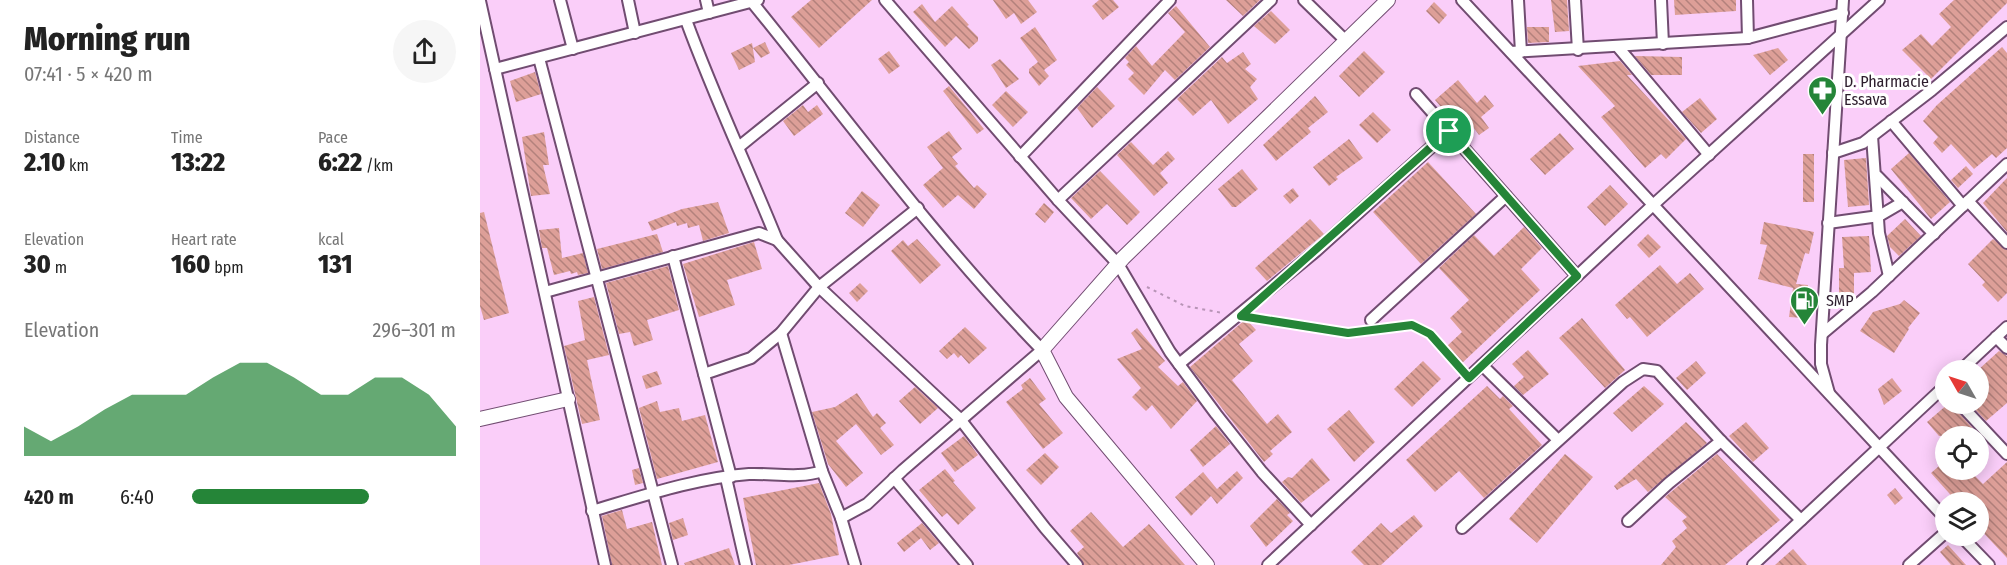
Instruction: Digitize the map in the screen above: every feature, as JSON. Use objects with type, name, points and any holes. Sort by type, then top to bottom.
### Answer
[{"type":"street","points":[[560,0],[573,49]]},
{"type":"street","points":[[628,0],[635,33]]},
{"type":"street","points":[[706,0],[709,13]]},
{"type":"street","points":[[885,0],[1020,157],[1118,264],[1179,364],[1262,472],[1311,525]]},
{"type":"street","points":[[1020,157],[1170,0]]},
{"type":"street","points":[[1058,200],[1271,0]]},
{"type":"street","points":[[1304,0],[1346,41]]},
{"type":"street","points":[[842,518],[867,504],[960,419],[1042,350],[1118,264],[1388,0]]},
{"type":"street","points":[[1462,0],[1516,52],[1653,205],[1935,507]]},
{"type":"street","points":[[1516,52],[1518,0]]},
{"type":"street","points":[[1575,0],[1578,50]]},
{"type":"street","points":[[1661,0],[1663,44]]},
{"type":"street","points":[[1747,0],[1748,38]]},
{"type":"street","points":[[1829,396],[1821,364],[1822,334],[1843,0]]},
{"type":"street","points":[[1268,565],[1653,205],[1879,0]]},
{"type":"street","points":[[495,69],[755,1],[818,83],[996,303],[1042,350],[1066,397],[1207,565]]},
{"type":"street","points":[[480,2],[605,565]]},
{"type":"street","points":[[1516,52],[1748,38],[1843,13]]},
{"type":"street","points":[[686,20],[704,69],[740,146],[777,240],[819,287],[960,419],[1045,528],[1077,565]]},
{"type":"street","points":[[1833,153],[1863,142],[1872,136],[2007,27]]},
{"type":"street","points":[[1618,47],[1709,155]]},
{"type":"street","points":[[540,58],[672,565]]},
{"type":"street","points":[[740,146],[818,83]]},
{"type":"street","points":[[1416,94],[1577,276]]},
{"type":"street","points":[[1891,121],[1965,203],[2007,243]]},
{"type":"street","points":[[1179,364],[1241,316],[1449,131]]},
{"type":"street","points":[[1872,136],[1877,176],[1879,233],[1889,276]]},
{"type":"street","points":[[1822,334],[1889,276],[2007,164]]},
{"type":"street","points":[[1877,176],[1934,234]]},
{"type":"street","points":[[1371,320],[1506,196]]},
{"type":"street","points":[[1828,223],[1879,216],[1903,202]]},
{"type":"street","points":[[704,374],[751,358],[781,333],[819,287],[918,208]]},
{"type":"street","points":[[545,292],[759,233],[777,240]]},
{"type":"street","points":[[673,256],[704,374],[747,565]]},
{"type":"street","points":[[1972,360],[2007,327]]},
{"type":"street","points":[[781,333],[822,471],[842,518],[856,564]]},
{"type":"street","points":[[1996,337],[2007,348]]},
{"type":"street","points":[[1482,365],[1558,441]]},
{"type":"street","points":[[1462,528],[1623,382],[1643,369],[1657,371],[1721,441],[1801,520]]},
{"type":"street","points":[[1753,565],[1935,395]]},
{"type":"street","points":[[480,418],[568,399]]},
{"type":"street","points":[[1969,414],[2007,454]]},
{"type":"street","points":[[1628,521],[1669,483],[1721,441]]},
{"type":"street","points":[[592,511],[653,493],[728,478],[822,471]]},
{"type":"street","points":[[894,478],[967,565]]},
{"type":"street","points":[[1909,565],[1935,542]]},
{"type":"street","points":[[1971,546],[1989,565]]},
{"type":"path","points":[[1139,282],[1163,297],[1185,306],[1348,333],[1412,325],[1430,334],[1469,378]]},
{"type":"building","points":[[811,0],[872,0],[819,48],[791,17]]},
{"type":"building","points":[[993,0],[1028,0],[1037,12],[1021,24],[1014,13],[1006,19]]},
{"type":"building","points":[[1099,0],[1113,0],[1119,7],[1103,20],[1092,6]]},
{"type":"building","points":[[1226,0],[1260,0],[1243,16]]},
{"type":"building","points":[[1551,0],[1567,0],[1569,31],[1555,32]]},
{"type":"building","points":[[1674,0],[1736,0],[1736,11],[1675,15]]},
{"type":"building","points":[[1954,0],[2007,0],[2007,3],[1931,79],[1902,50],[1921,34],[1932,46],[1951,27],[1939,14]]},
{"type":"building","points":[[1434,2],[1447,15],[1439,24],[1426,11]]},
{"type":"building","points":[[922,4],[935,22],[952,6],[978,37],[978,41],[969,49],[956,36],[945,47],[913,12]]},
{"type":"building","points":[[1176,6],[1210,47],[1175,80],[1165,70],[1144,95],[1128,79],[1134,73],[1126,65],[1129,62],[1125,58],[1136,46],[1152,66],[1185,32],[1168,13]]},
{"type":"building","points":[[1271,11],[1290,30],[1275,44],[1254,26]]},
{"type":"building","points":[[1035,27],[1057,60],[1044,70],[1049,76],[1039,86],[1029,73],[1029,69],[1038,62],[1020,38]]},
{"type":"building","points":[[1527,27],[1549,27],[1549,42],[1528,43]]},
{"type":"building","points":[[765,42],[770,53],[761,58],[753,48]]},
{"type":"building","points":[[752,43],[755,62],[739,70],[731,53]]},
{"type":"building","points":[[2002,47],[2007,53],[2007,148],[1996,158],[1992,154],[1974,169],[1951,144],[1942,153],[1933,143],[1938,137],[1923,121],[1937,105]]},
{"type":"building","points":[[1778,48],[1788,60],[1770,75],[1753,55]]},
{"type":"building","points":[[889,51],[900,66],[889,74],[878,59]]},
{"type":"building","points":[[1364,51],[1385,72],[1359,97],[1339,76]]},
{"type":"building","points":[[1243,52],[1251,64],[1245,69],[1257,79],[1250,87],[1258,99],[1228,124],[1211,100],[1193,116],[1177,99],[1222,57],[1227,63]]},
{"type":"building","points":[[1635,56],[1682,57],[1682,75],[1651,75]]},
{"type":"building","points":[[1000,59],[1019,79],[1006,88],[991,65]]},
{"type":"building","points":[[1620,61],[1632,75],[1627,75],[1686,139],[1666,159],[1661,154],[1645,168],[1601,117],[1615,106],[1578,66]]},
{"type":"building","points":[[535,72],[541,94],[516,102],[510,81]]},
{"type":"building","points":[[1458,80],[1477,103],[1485,95],[1494,106],[1481,117],[1489,128],[1479,135],[1459,108],[1449,116],[1435,100]]},
{"type":"building","points":[[949,86],[984,129],[977,134],[943,91]]},
{"type":"building","points":[[1097,87],[1115,106],[1092,128],[1077,108]]},
{"type":"building","points":[[1006,91],[1028,112],[1013,127],[992,105]]},
{"type":"building","points":[[1315,96],[1328,112],[1308,128],[1311,132],[1276,161],[1263,145]]},
{"type":"building","points":[[1700,98],[1717,119],[1701,133],[1682,112]]},
{"type":"building","points":[[803,105],[808,112],[817,105],[823,114],[794,136],[783,121]]},
{"type":"building","points":[[1373,112],[1391,130],[1377,143],[1359,125]]},
{"type":"building","points":[[949,131],[962,149],[952,157],[958,164],[955,166],[974,188],[977,185],[987,194],[974,209],[958,195],[943,208],[923,185],[943,168],[927,147]]},
{"type":"building","points":[[544,132],[549,165],[543,165],[550,194],[531,196],[522,137]]},
{"type":"building","points":[[1560,133],[1574,149],[1545,175],[1530,159]]},
{"type":"building","points":[[1349,139],[1363,158],[1336,177],[1338,179],[1329,186],[1313,167]]},
{"type":"building","points":[[1131,142],[1153,165],[1168,151],[1175,159],[1160,173],[1168,183],[1154,196],[1117,155]]},
{"type":"building","points":[[1909,153],[1950,202],[1931,219],[1891,169]]},
{"type":"building","points":[[1803,154],[1814,154],[1814,202],[1803,202]]},
{"type":"building","points":[[1866,158],[1869,205],[1848,207],[1844,160]]},
{"type":"building","points":[[1428,162],[1476,214],[1421,264],[1373,212]]},
{"type":"building","points":[[1966,166],[1973,174],[1958,188],[1951,180]]},
{"type":"building","points":[[1242,169],[1258,189],[1236,207],[1232,207],[1218,189]]},
{"type":"building","points":[[1100,171],[1140,212],[1127,225],[1107,204],[1091,219],[1071,198]]},
{"type":"building","points":[[2007,178],[2007,232],[1983,203]]},
{"type":"building","points":[[1610,185],[1628,204],[1605,226],[1587,207]]},
{"type":"building","points":[[1293,188],[1299,196],[1290,204],[1283,196]]},
{"type":"building","points":[[862,191],[880,205],[863,227],[845,213]]},
{"type":"building","points":[[718,202],[729,233],[703,241],[699,225],[688,228],[687,223],[677,226],[676,222],[652,231],[648,222],[682,209]]},
{"type":"building","points":[[1044,203],[1054,212],[1045,223],[1035,214]]},
{"type":"building","points":[[484,212],[509,313],[484,320],[480,306],[480,213]]},
{"type":"building","points":[[1310,219],[1324,234],[1267,281],[1255,268]]},
{"type":"building","points":[[1905,219],[1921,236],[1899,256],[1890,247],[1887,236]]},
{"type":"building","points":[[1764,222],[1814,232],[1809,254],[1805,253],[1796,284],[1808,285],[1803,318],[1789,317],[1793,288],[1758,279],[1767,245],[1760,244]]},
{"type":"building","points":[[1524,227],[1542,248],[1521,269],[1540,290],[1461,364],[1446,347],[1462,332],[1450,318],[1469,300],[1439,268],[1474,235],[1494,256]]},
{"type":"building","points":[[559,228],[562,258],[583,253],[588,273],[578,275],[577,272],[571,274],[570,271],[554,275],[547,248],[542,248],[539,230]]},
{"type":"building","points":[[657,234],[663,252],[602,269],[597,249]]},
{"type":"building","points":[[1648,234],[1661,247],[1649,258],[1637,245]]},
{"type":"building","points":[[1869,236],[1871,272],[1854,273],[1854,297],[1839,300],[1839,268],[1844,268],[1842,237]]},
{"type":"building","points":[[917,239],[941,265],[920,284],[891,251],[903,240],[908,246]]},
{"type":"building","points":[[1993,239],[2007,250],[2007,293],[1998,302],[1982,285],[1985,282],[1968,264]]},
{"type":"building","points":[[754,242],[762,269],[727,280],[735,305],[699,317],[683,264]]},
{"type":"building","points":[[1660,265],[1677,284],[1690,273],[1704,289],[1647,337],[1630,317],[1627,319],[1615,305]]},
{"type":"building","points":[[668,266],[679,310],[647,320],[653,340],[634,346],[630,332],[619,334],[606,283]]},
{"type":"building","points":[[860,283],[868,291],[857,302],[849,293]]},
{"type":"building","points":[[594,297],[609,355],[587,360],[600,420],[582,424],[564,346],[585,340],[578,301]]},
{"type":"building","points":[[1904,300],[1920,313],[1908,328],[1894,353],[1860,331],[1873,312],[1900,304]]},
{"type":"building","points":[[1582,318],[1625,370],[1605,388],[1559,338]]},
{"type":"building","points":[[1246,319],[1256,330],[1239,344],[1253,361],[1232,380],[1267,424],[1278,414],[1292,432],[1270,451],[1273,454],[1264,462],[1190,367]]},
{"type":"building","points":[[965,327],[987,348],[969,364],[961,355],[958,358],[954,353],[947,359],[939,351]]},
{"type":"building","points":[[1137,328],[1165,361],[1158,367],[1178,386],[1183,382],[1197,401],[1171,429],[1152,405],[1146,411],[1132,397],[1141,388],[1117,359],[1142,349],[1131,333]]},
{"type":"building","points":[[1528,350],[1549,374],[1523,395],[1514,386],[1524,377],[1512,364]]},
{"type":"building","points":[[1999,351],[2007,356],[2007,403],[1986,421],[1979,414],[1989,414],[1989,360]]},
{"type":"building","points":[[1423,361],[1441,379],[1412,407],[1394,389]]},
{"type":"building","points":[[1696,361],[1706,373],[1687,390],[1676,378]]},
{"type":"building","points":[[657,371],[662,384],[646,389],[642,376]]},
{"type":"building","points":[[1030,378],[1046,399],[1039,404],[1063,433],[1043,449],[1006,402],[1023,389],[1021,385]]},
{"type":"building","points":[[1892,378],[1902,391],[1884,405],[1878,389]]},
{"type":"building","points":[[1487,386],[1500,399],[1503,396],[1513,406],[1509,409],[1542,445],[1484,498],[1459,471],[1435,492],[1406,460]]},
{"type":"building","points":[[1644,386],[1664,404],[1632,432],[1613,413]]},
{"type":"building","points":[[915,387],[938,408],[920,424],[899,401]]},
{"type":"building","points":[[857,393],[873,417],[877,413],[886,423],[880,428],[894,445],[881,455],[856,424],[836,441],[863,473],[846,487],[828,464],[812,412],[835,407]]},
{"type":"building","points":[[657,401],[660,412],[679,408],[682,421],[705,415],[718,462],[657,479],[639,408]]},
{"type":"building","points":[[1349,410],[1375,442],[1354,462],[1327,429]]},
{"type":"building","points":[[1936,414],[1960,414],[1971,426],[1935,426],[1935,431],[1927,422]]},
{"type":"building","points":[[1686,422],[1707,443],[1648,492],[1636,479],[1617,490],[1614,486]]},
{"type":"building","points":[[1746,422],[1769,448],[1753,462],[1729,436]]},
{"type":"building","points":[[1216,426],[1230,444],[1203,467],[1190,450]]},
{"type":"building","points":[[964,436],[978,455],[955,472],[941,453]]},
{"type":"building","points":[[1045,453],[1059,467],[1041,485],[1026,470]]},
{"type":"building","points":[[1565,454],[1593,477],[1537,543],[1509,519]]},
{"type":"building","points":[[1717,454],[1780,520],[1725,565],[1661,565],[1676,547],[1672,541],[1687,528],[1682,521],[1687,517],[1665,497]]},
{"type":"building","points":[[1312,458],[1330,480],[1301,503],[1282,482],[1288,477],[1292,478]]},
{"type":"building","points":[[2007,462],[2007,558],[1989,539],[1989,492],[1948,492],[1937,480],[1979,480],[1983,484]]},
{"type":"building","points":[[639,468],[643,483],[635,485],[632,470]]},
{"type":"building","points":[[945,469],[955,481],[953,482],[976,508],[958,525],[947,513],[942,517],[919,490]]},
{"type":"building","points":[[1237,471],[1243,478],[1217,504],[1211,496],[1191,516],[1175,497],[1203,472],[1217,489]]},
{"type":"building","points":[[819,483],[831,514],[839,555],[789,565],[756,565],[743,498]]},
{"type":"building","points":[[1895,488],[1903,498],[1895,505],[1887,495]]},
{"type":"building","points":[[1277,499],[1290,513],[1287,515],[1293,521],[1266,547],[1250,526]]},
{"type":"building","points":[[622,510],[627,529],[652,522],[662,565],[612,565],[602,516]]},
{"type":"building","points":[[1091,512],[1123,547],[1149,524],[1185,565],[1084,565],[1077,553],[1084,547],[1070,531]]},
{"type":"building","points":[[1414,515],[1423,526],[1381,565],[1364,565],[1351,552],[1381,523],[1391,533]]},
{"type":"building","points":[[683,518],[688,535],[673,540],[669,523]]},
{"type":"building","points":[[922,523],[939,543],[930,550],[921,538],[904,552],[897,543]]},
{"type":"building","points":[[1949,546],[1966,565],[1951,565],[1940,552]]},
{"type":"building","points":[[729,548],[735,565],[685,565],[684,563]]},
{"type":"building","points":[[1793,549],[1807,565],[1775,565]]},
{"type":"place","name":"D. Pharmacie Essava","points":[[1823,116]]},
{"type":"place","name":"SMP","points":[[1805,326]]},
{"type":"route","points":[[1449,131],[1577,276],[1469,378],[1430,334],[1412,325],[1348,333],[1241,316],[1316,251],[1449,131]]}]
